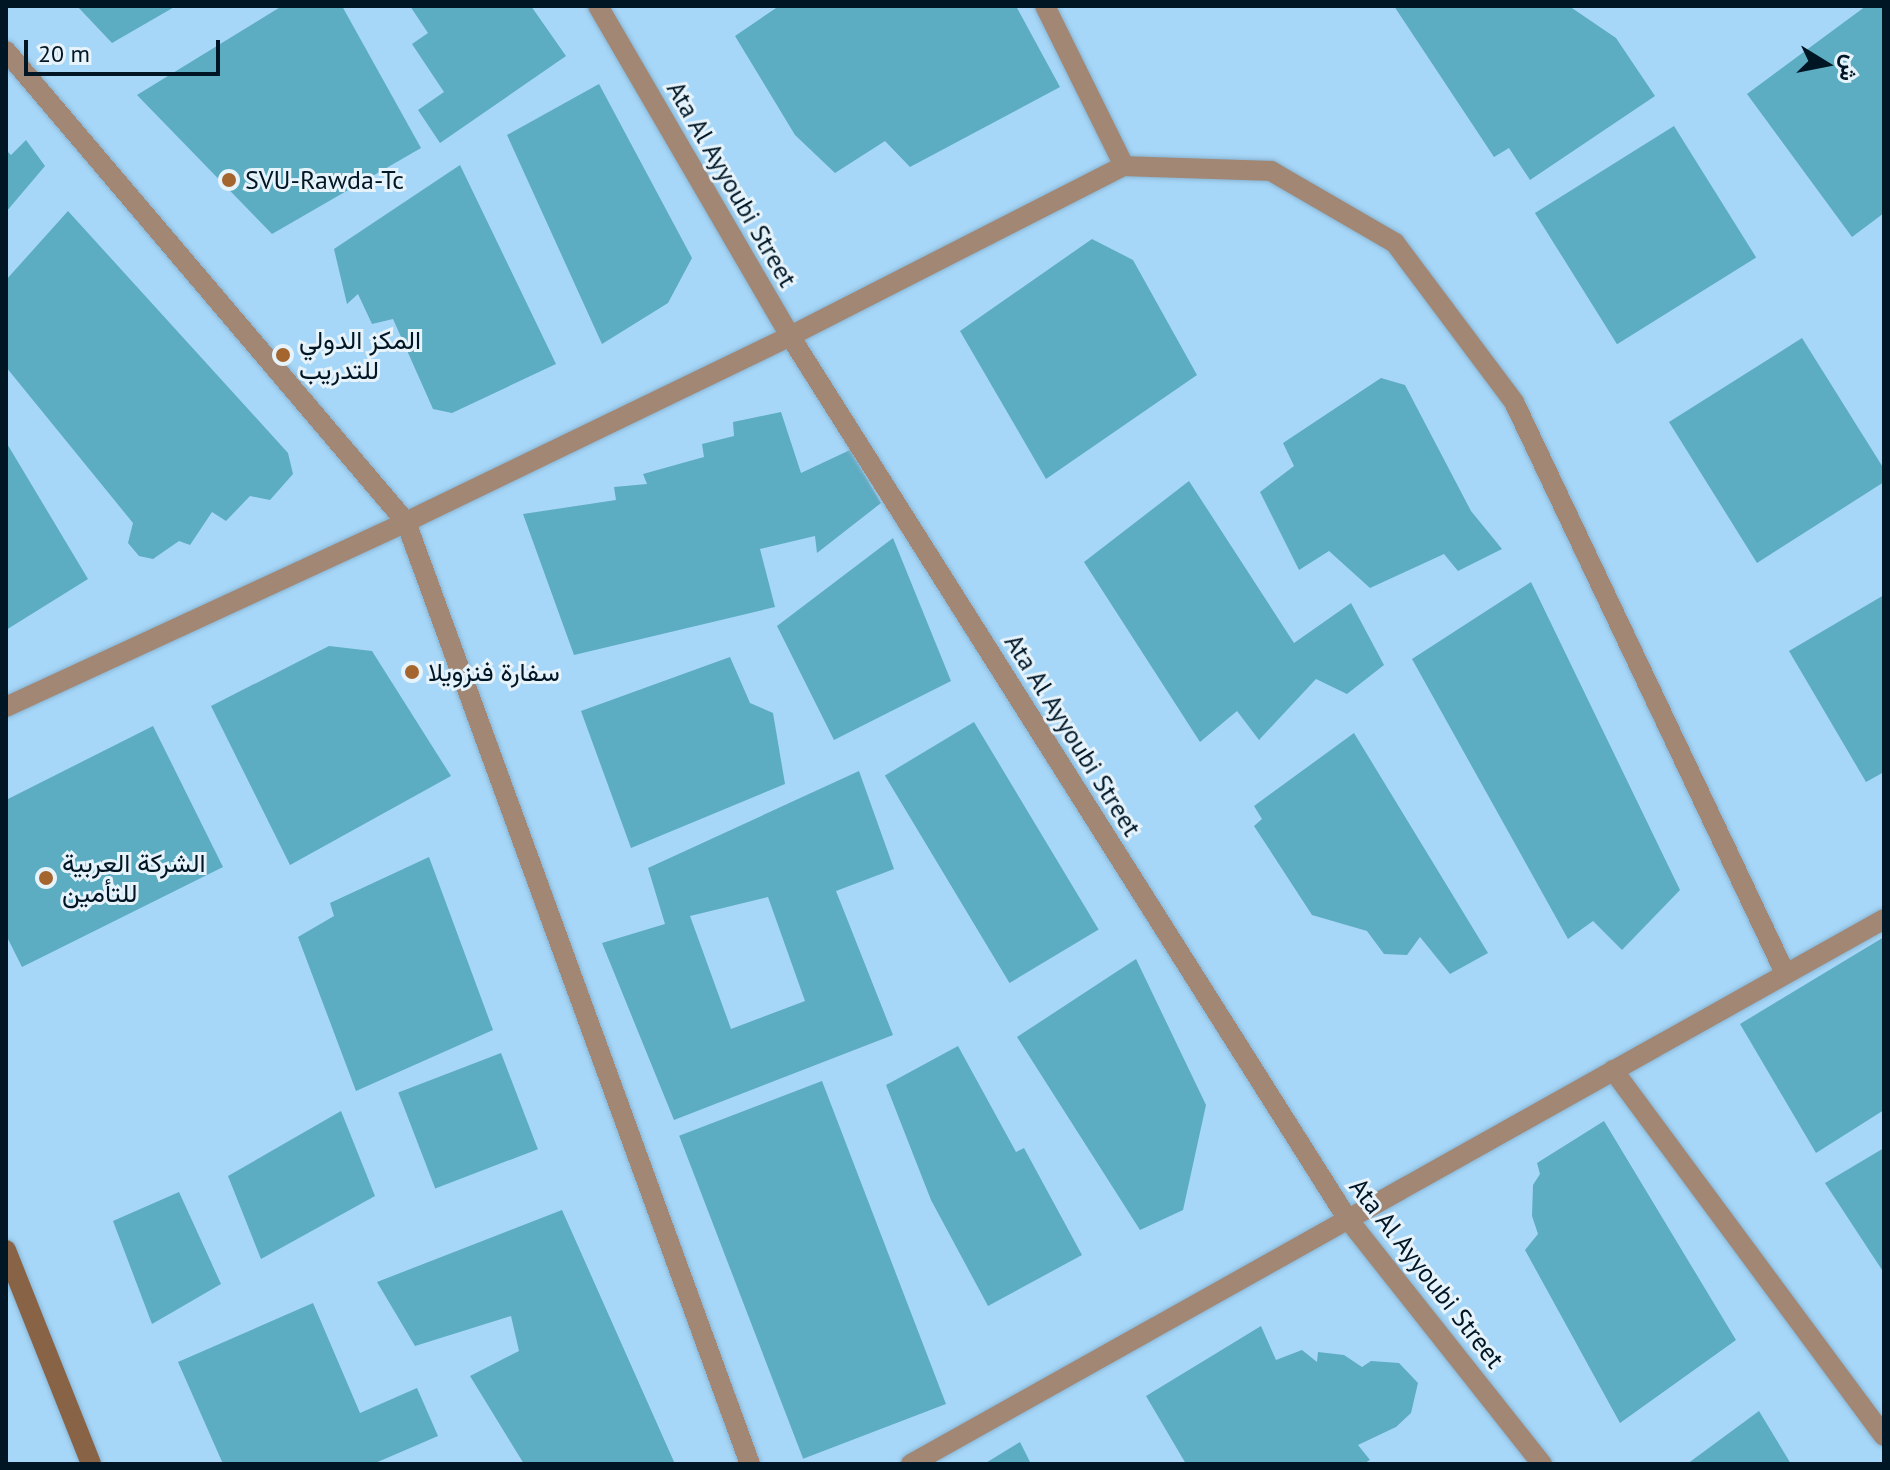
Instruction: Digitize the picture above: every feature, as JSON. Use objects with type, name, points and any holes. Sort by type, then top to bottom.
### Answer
[{"type":"street","name":"Ata Al Ayyoubi Street","points":[[598,6],[790,336],[1347,1218],[1542,1464]]},
{"type":"street","points":[[1045,6],[1124,166]]},
{"type":"street","points":[[6,51],[406,522],[750,1464]]},
{"type":"street","points":[[6,707],[406,522],[790,336],[1124,166],[1271,171],[1395,243],[1514,402],[1785,973]]},
{"type":"street","points":[[911,1464],[1884,919]]},
{"type":"street","points":[[1613,1070],[1884,1436]]},
{"type":"street","points":[[6,1250],[91,1464]]},
{"type":"building","points":[[77,6],[176,6],[112,43]]},
{"type":"building","points":[[282,6],[342,6],[421,148],[272,234],[137,95]]},
{"type":"building","points":[[410,6],[531,6],[566,56],[440,143],[418,110],[444,92],[412,44],[428,33]]},
{"type":"building","points":[[779,6],[1016,6],[1060,87],[910,167],[885,141],[835,173],[795,135],[735,36]]},
{"type":"building","points":[[1394,6],[1569,6],[1616,38],[1655,96],[1530,180],[1509,148],[1494,157]]},
{"type":"building","points":[[1866,6],[1884,6],[1884,213],[1852,237],[1747,94]]},
{"type":"building","points":[[599,84],[692,258],[668,303],[602,344],[507,135]]},
{"type":"building","points":[[1674,126],[1756,257],[1617,344],[1535,213]]},
{"type":"building","points":[[26,140],[45,166],[6,212],[6,150],[11,155]]},
{"type":"building","points":[[460,165],[556,364],[452,413],[433,409],[393,319],[372,324],[358,294],[347,304],[334,249]]},
{"type":"building","points":[[68,211],[288,453],[293,474],[270,500],[250,496],[226,521],[212,512],[190,545],[179,541],[153,559],[139,556],[128,543],[133,523],[6,367],[6,280]]},
{"type":"building","points":[[1092,239],[1133,260],[1197,375],[1046,479],[960,331]]},
{"type":"building","points":[[1802,338],[1884,469],[1884,482],[1757,563],[1669,422]]},
{"type":"building","points":[[1381,378],[1405,385],[1471,511],[1502,549],[1458,571],[1444,554],[1370,588],[1329,551],[1299,570],[1260,492],[1294,466],[1283,443]]},
{"type":"building","points":[[781,412],[801,473],[850,450],[881,503],[817,553],[815,536],[760,549],[775,607],[574,655],[523,514],[616,500],[614,487],[647,484],[643,474],[704,457],[702,444],[734,436],[733,422]]},
{"type":"building","points":[[6,442],[88,579],[6,630]]},
{"type":"building","points":[[1189,481],[1294,643],[1351,603],[1384,665],[1347,694],[1316,679],[1259,740],[1237,711],[1200,742],[1084,562]]},
{"type":"building","points":[[893,538],[951,681],[834,740],[777,626]]},
{"type":"building","points":[[1531,582],[1680,890],[1622,950],[1593,921],[1568,939],[1412,659]]},
{"type":"building","points":[[1884,595],[1884,772],[1866,782],[1789,651]]},
{"type":"building","points":[[329,646],[372,651],[451,776],[290,865],[211,706]]},
{"type":"building","points":[[730,657],[750,703],[773,713],[785,784],[631,848],[581,711]]},
{"type":"building","points":[[974,722],[1099,929],[1009,983],[885,776]]},
{"type":"building","points":[[153,726],[223,867],[22,967],[6,935],[6,800]]},
{"type":"building","points":[[1354,733],[1488,953],[1450,974],[1420,937],[1407,955],[1384,954],[1367,931],[1312,915],[1254,826],[1262,819],[1254,806]]},
{"type":"building","points":[[859,771],[894,869],[836,891],[893,1035],[674,1120],[602,943],[665,924],[648,868]],"holes":[[[768,897],[805,1001],[731,1029],[690,916]]]},
{"type":"building","points":[[429,857],[493,1030],[356,1091],[298,937],[334,916],[330,903]]},
{"type":"building","points":[[1884,937],[1884,1110],[1816,1153],[1740,1024]]},
{"type":"building","points":[[1136,959],[1206,1105],[1183,1210],[1140,1230],[1017,1037]]},
{"type":"building","points":[[958,1046],[1016,1152],[1024,1148],[1082,1255],[988,1306],[931,1200],[886,1085]]},
{"type":"building","points":[[501,1053],[538,1149],[435,1189],[398,1092]]},
{"type":"building","points":[[822,1081],[946,1404],[803,1459],[679,1136]]},
{"type":"building","points":[[341,1111],[375,1196],[261,1259],[228,1176]]},
{"type":"building","points":[[1604,1121],[1736,1340],[1620,1423],[1525,1250],[1538,1234],[1532,1216],[1533,1185],[1540,1174],[1537,1163]]},
{"type":"building","points":[[1884,1148],[1884,1273],[1825,1183]]},
{"type":"building","points":[[179,1192],[221,1284],[152,1324],[113,1221]]},
{"type":"building","points":[[562,1210],[675,1464],[524,1464],[470,1376],[519,1351],[511,1316],[415,1346],[377,1282]]},
{"type":"building","points":[[313,1303],[360,1413],[417,1388],[438,1436],[373,1464],[223,1464],[178,1362]]},
{"type":"building","points":[[1261,1326],[1276,1360],[1302,1350],[1317,1362],[1318,1352],[1344,1355],[1362,1367],[1371,1361],[1399,1363],[1418,1383],[1411,1413],[1396,1427],[1358,1445],[1370,1460],[1363,1464],[1186,1464],[1146,1396]]},
{"type":"building","points":[[1759,1411],[1791,1464],[1687,1464]]},
{"type":"building","points":[[1020,1442],[1031,1464],[984,1464]]},
{"type":"place","name":"SVU-Rawda-Tc","points":[[229,180]]},
{"type":"place","name":"المكز الدولي للتدريب","points":[[283,355]]},
{"type":"place","name":"سفارة فنزويلا","points":[[412,672]]},
{"type":"place","name":"الشركة العربية للتأمين","points":[[46,878]]}]
